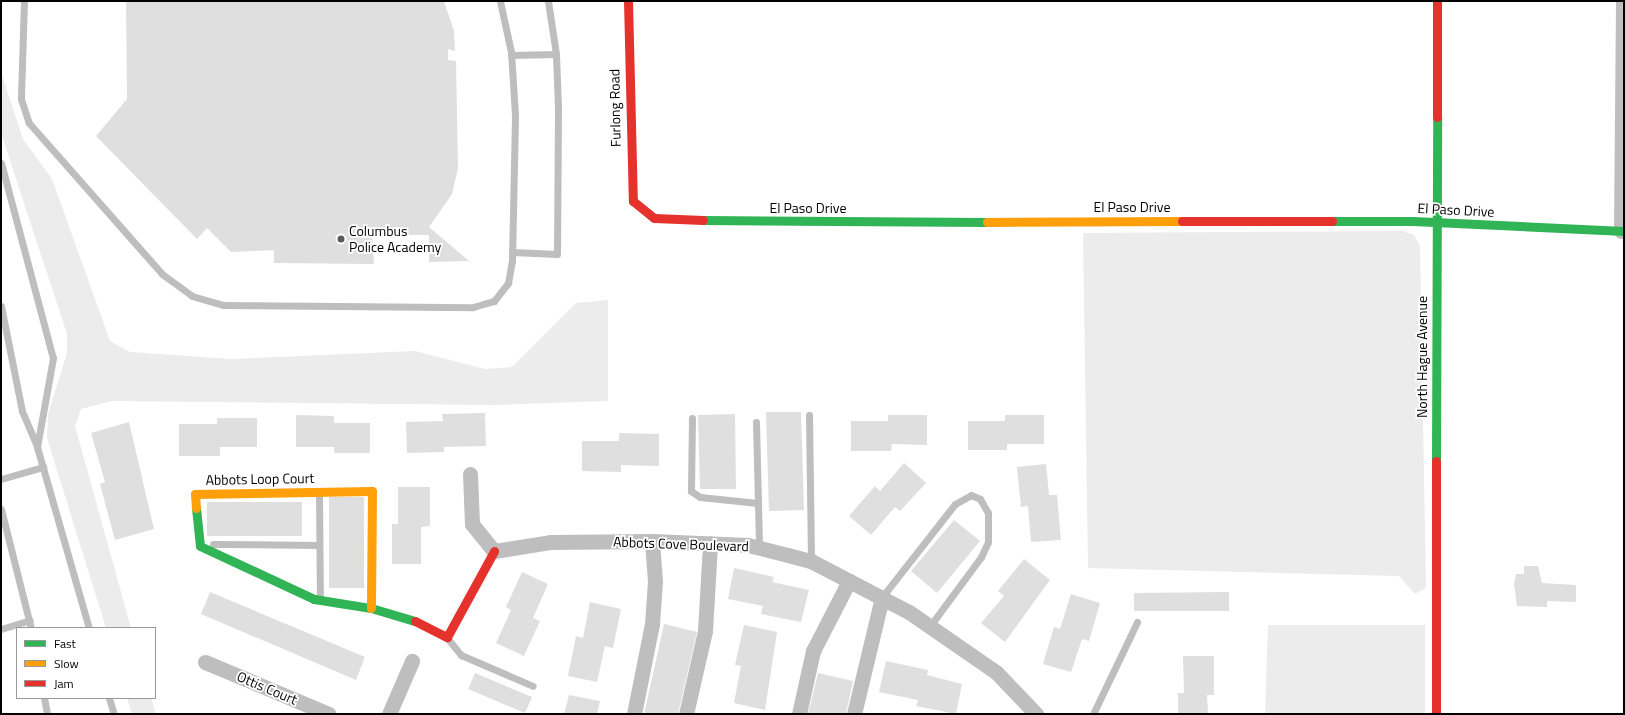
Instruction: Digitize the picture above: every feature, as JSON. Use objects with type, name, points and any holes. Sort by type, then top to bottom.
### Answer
[{"type":"street","name":"Furlong Road","points":[[628,1],[630,189],[641,210]]},
{"type":"street","name":"North Hague Avenue","points":[[1436,1],[1436,714]]},
{"type":"street","points":[[1623,1],[1623,231]]},
{"type":"street","name":"El Paso Drive","points":[[641,210],[669,220],[1437,224],[1623,231]]},
{"type":"street","points":[[200,544],[320,600],[371,608],[410,619],[447,637],[494,552],[472,524],[470,474]]},
{"type":"street","name":"Abbots Loop Court","points":[[200,544],[195,494],[372,491],[371,608]]},
{"type":"street","points":[[634,714],[652,624],[655,581],[652,541]]},
{"type":"street","name":"Abbots Cove Boulevard","points":[[494,552],[550,542],[652,541],[710,543],[759,548],[810,562],[882,597],[930,626],[997,672],[1036,714]]},
{"type":"street","points":[[686,714],[705,631],[710,543]]},
{"type":"street","points":[[799,714],[813,651],[849,581]]},
{"type":"street","points":[[854,714],[882,597]]},
{"type":"street","points":[[389,714],[412,661]]},
{"type":"street","name":"Ottis Court","points":[[206,662],[329,714]]},
{"type":"lane","points":[[24,1],[21,99],[29,123],[162,274],[192,296],[223,305],[473,307],[494,301],[508,282],[512,252],[515,115],[511,55],[500,1]]},
{"type":"lane","points":[[512,252],[557,254],[556,54],[548,1]]},
{"type":"lane","points":[[511,55],[556,54]]},
{"type":"lane","points":[[1,163],[53,358],[37,447]]},
{"type":"lane","points":[[1,306],[22,411],[37,447],[89,627]]},
{"type":"lane","points":[[809,416],[810,562]]},
{"type":"lane","points":[[692,418],[691,491],[700,497],[758,503]]},
{"type":"lane","points":[[756,422],[759,548]]},
{"type":"lane","points":[[1,479],[43,467]]},
{"type":"lane","points":[[319,491],[320,600]]},
{"type":"lane","points":[[882,597],[955,504],[971,496],[980,499],[988,513],[988,542],[981,557],[930,626]]},
{"type":"lane","points":[[1,509],[30,624],[1,629]]},
{"type":"lane","points":[[200,544],[319,545]]},
{"type":"lane","points":[[1093,714],[1137,622]]},
{"type":"lane","points":[[447,637],[461,655],[533,686]]},
{"type":"lane","points":[[44,699],[47,714]]},
{"type":"lane","points":[[110,699],[114,714]]},
{"type":"shaded area","points":[[1,72],[23,139],[52,179],[110,341],[130,352],[231,359],[415,351],[485,369],[512,367],[576,303],[608,300],[608,401],[496,405],[112,401],[81,409],[75,426],[131,627],[106,627],[47,438],[48,414],[67,353],[67,334],[1,133]]},
{"type":"shaded area","points":[[1403,231],[1414,235],[1420,246],[1426,588],[1415,594],[1399,576],[1088,568],[1083,233]]},
{"type":"shaded area","points":[[1268,625],[1425,625],[1425,714],[1265,714]]},
{"type":"shaded area","points":[[127,699],[151,699],[156,714],[132,714]]},
{"type":"building","points":[[126,1],[444,1],[454,31],[455,51],[448,49],[448,60],[456,61],[458,168],[452,194],[429,227],[469,261],[429,262],[429,235],[372,235],[374,264],[274,263],[274,250],[231,252],[207,228],[197,239],[96,136],[127,99]]},
{"type":"building","points":[[766,412],[801,412],[804,510],[769,511]]},
{"type":"building","points":[[485,413],[486,446],[444,447],[444,452],[407,453],[406,422],[443,421],[442,414]]},
{"type":"building","points":[[735,414],[736,489],[700,489],[698,415]]},
{"type":"building","points":[[296,415],[334,416],[334,423],[370,423],[370,453],[334,453],[334,447],[296,447]]},
{"type":"building","points":[[888,415],[927,415],[927,445],[892,444],[891,451],[851,451],[851,421],[888,421]]},
{"type":"building","points":[[1005,415],[1044,415],[1044,444],[1007,444],[1007,450],[968,450],[968,421],[1005,421]]},
{"type":"building","points":[[217,418],[257,418],[257,447],[220,447],[220,456],[179,456],[179,424],[217,424]]},
{"type":"building","points":[[129,422],[154,529],[115,540],[100,484],[105,482],[91,433]]},
{"type":"building","points":[[619,433],[659,434],[659,466],[621,465],[621,472],[582,471],[582,441],[619,441]]},
{"type":"building","points":[[904,463],[926,483],[900,511],[895,507],[871,535],[849,516],[875,486],[880,491]]},
{"type":"building","points":[[1046,464],[1049,495],[1057,495],[1061,540],[1031,542],[1028,506],[1021,507],[1017,467]]},
{"type":"building","points":[[398,487],[430,487],[430,526],[421,527],[421,564],[392,564],[392,524],[398,524]]},
{"type":"building","points":[[329,497],[364,497],[364,588],[329,588]]},
{"type":"building","points":[[207,502],[302,502],[302,536],[207,536]]},
{"type":"building","points":[[954,520],[980,541],[937,593],[911,571]]},
{"type":"building","points":[[1024,559],[1050,580],[1005,642],[981,623],[1004,596],[998,591]]},
{"type":"building","points":[[1524,566],[1538,566],[1542,583],[1576,585],[1576,602],[1547,601],[1547,607],[1517,606],[1514,584],[1516,574],[1524,574]]},
{"type":"building","points":[[734,568],[774,577],[772,582],[809,590],[801,622],[761,614],[763,606],[728,599]]},
{"type":"building","points":[[522,572],[548,584],[533,618],[540,621],[524,656],[496,643],[511,610],[506,607]]},
{"type":"building","points":[[210,592],[365,657],[356,680],[201,614]]},
{"type":"building","points":[[1229,592],[1229,611],[1134,611],[1134,593]]},
{"type":"building","points":[[1071,594],[1100,603],[1089,641],[1082,639],[1071,672],[1043,664],[1054,627],[1060,629]]},
{"type":"building","points":[[590,602],[621,609],[613,648],[605,646],[597,682],[568,676],[576,636],[583,638]]},
{"type":"building","points":[[664,624],[697,632],[678,714],[644,714]]},
{"type":"building","points":[[744,625],[777,632],[765,710],[734,703],[741,666],[735,665]]},
{"type":"building","points":[[1183,656],[1214,656],[1214,695],[1207,695],[1208,714],[1178,714],[1178,693],[1184,693]]},
{"type":"building","points":[[886,661],[928,670],[927,675],[962,684],[956,714],[916,706],[918,700],[879,692]]},
{"type":"building","points":[[475,673],[532,697],[525,713],[468,689]]},
{"type":"building","points":[[818,673],[853,681],[846,714],[808,714]]},
{"type":"building","points":[[569,695],[600,701],[597,714],[564,714]]},
{"type":"traffic: fast","points":[[1436,461],[1437,117]]},
{"type":"traffic: fast","points":[[703,220],[987,222]]},
{"type":"traffic: fast","points":[[1332,221],[1413,221],[1624,231]]},
{"type":"traffic: fast","points":[[196,508],[200,546],[314,599],[371,608],[415,621]]},
{"type":"traffic: slow","points":[[987,222],[1182,221]]},
{"type":"traffic: slow","points":[[196,508],[195,494],[372,491],[371,608]]},
{"type":"traffic: jam","points":[[628,1],[633,201],[654,218],[703,220]]},
{"type":"traffic: jam","points":[[1437,1],[1437,117]]},
{"type":"traffic: jam","points":[[1182,221],[1332,221]]},
{"type":"traffic: jam","points":[[1436,461],[1436,714]]},
{"type":"traffic: jam","points":[[415,621],[447,637],[494,551]]},
{"type":"place","name":"Columbus Police Academy","points":[[341,239]]}]
